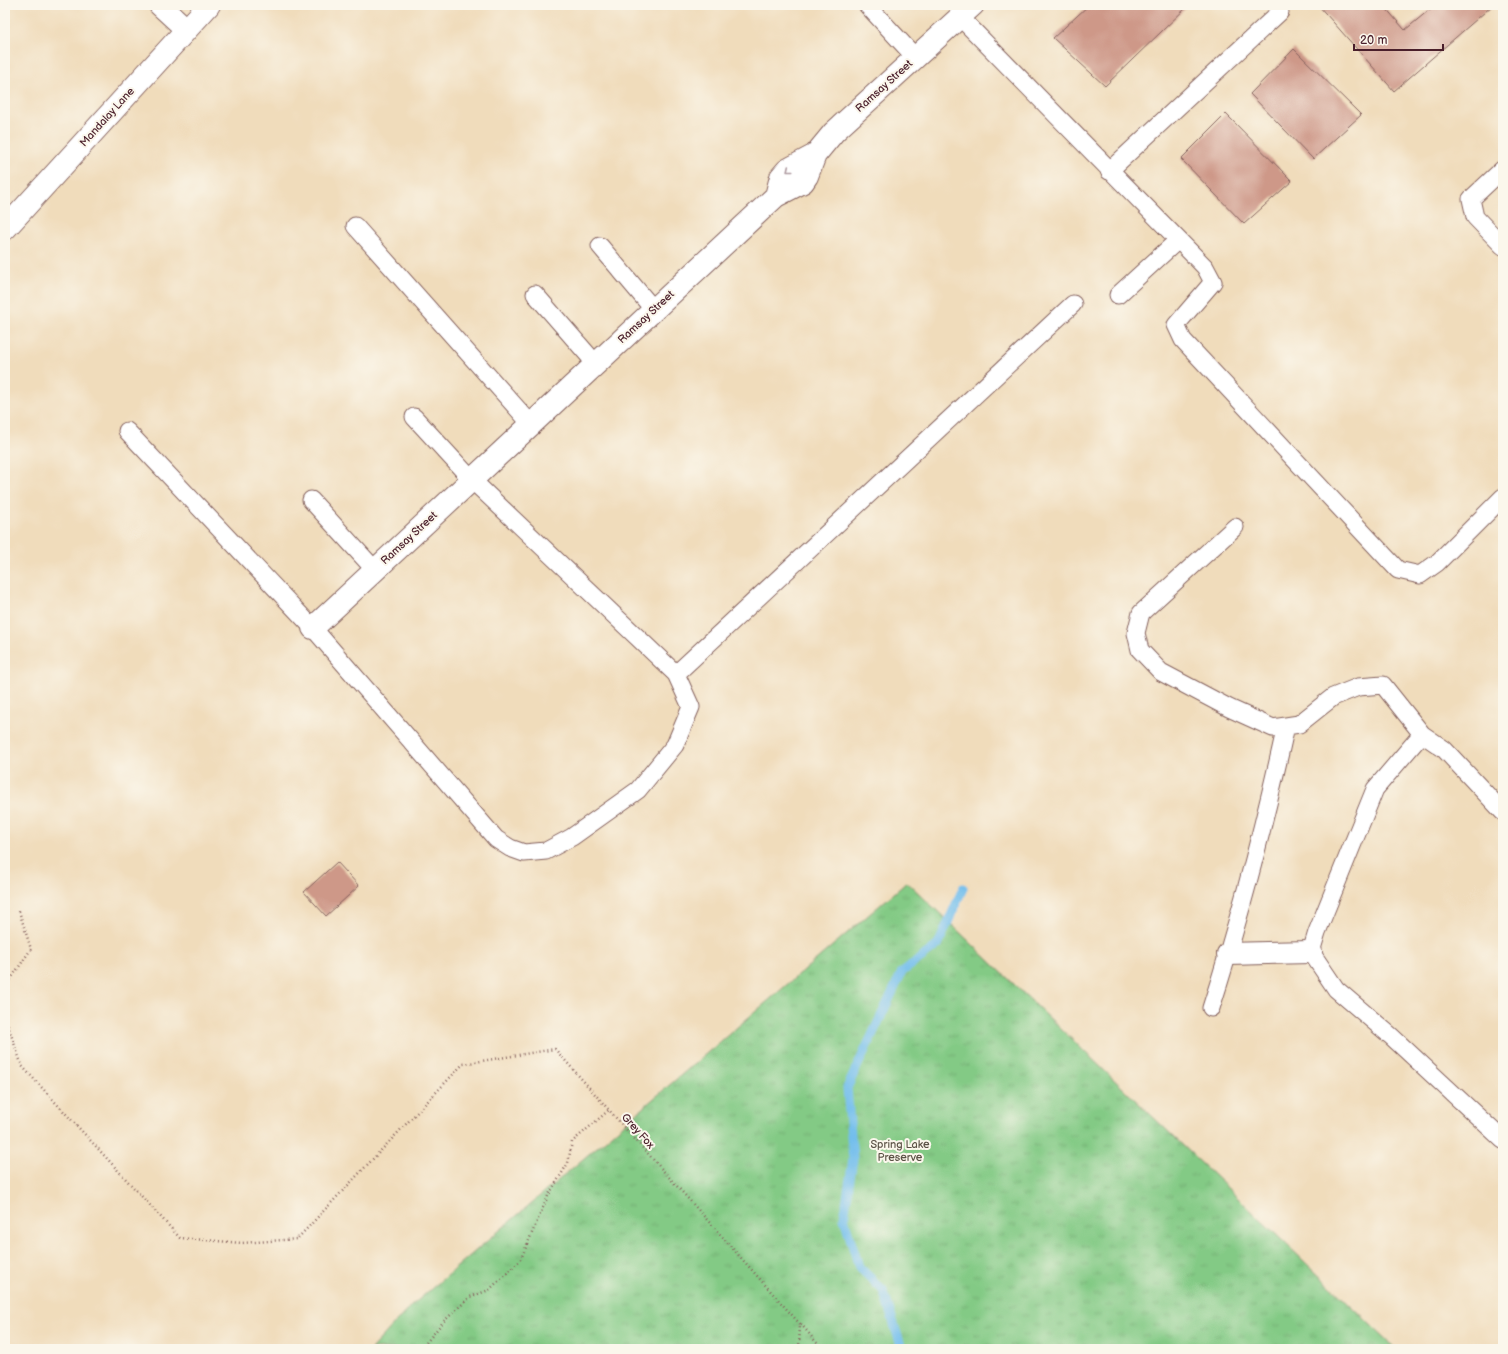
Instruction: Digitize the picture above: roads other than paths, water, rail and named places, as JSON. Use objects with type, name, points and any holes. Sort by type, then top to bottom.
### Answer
[{"type":"street","points":[[160,5],[186,29]]},
{"type":"street","name":"Mandalay Lane","points":[[5,229],[209,5]]},
{"type":"street","name":"Ramsay Street","points":[[313,628],[776,196],[781,177],[796,164],[815,154],[834,132],[966,11]]},
{"type":"street","points":[[1228,954],[1311,952]]},
{"type":"lane","points":[[867,5],[916,57]]},
{"type":"lane","points":[[966,11],[1109,171],[1205,267],[1213,282],[1176,325],[1183,340],[1398,570],[1420,575],[1437,563],[1502,500]]},
{"type":"lane","points":[[1109,171],[1280,12]]},
{"type":"lane","points":[[1503,169],[1471,199],[1475,217],[1503,246]]},
{"type":"lane","points":[[355,226],[531,424]]},
{"type":"lane","points":[[1118,295],[1178,240]]},
{"type":"lane","points":[[600,246],[654,310]]},
{"type":"lane","points":[[535,294],[596,364]]},
{"type":"lane","points":[[676,674],[1073,304]]},
{"type":"lane","points":[[127,432],[313,628],[496,840],[510,848],[524,853],[546,851],[572,837],[638,790],[675,745],[691,707],[676,674],[472,480],[414,417]]},
{"type":"lane","points":[[311,500],[375,570]]},
{"type":"lane","points":[[1235,527],[1141,613],[1136,633],[1140,650],[1160,672],[1229,708],[1274,728],[1299,724],[1333,697],[1358,687],[1383,685],[1422,734],[1444,749],[1503,812]]},
{"type":"lane","points":[[1211,1008],[1228,954],[1268,809],[1286,726]]},
{"type":"lane","points":[[1422,734],[1375,789],[1317,932],[1311,952],[1336,989],[1391,1036],[1503,1140]]},
{"type":"waterway","points":[[902,1349],[883,1290],[859,1267],[844,1218],[853,1159],[847,1088],[902,972],[938,945],[963,888]]},
{"type":"park label","name":"Spring Lake Preserve","points":[[900,1150]]}]
